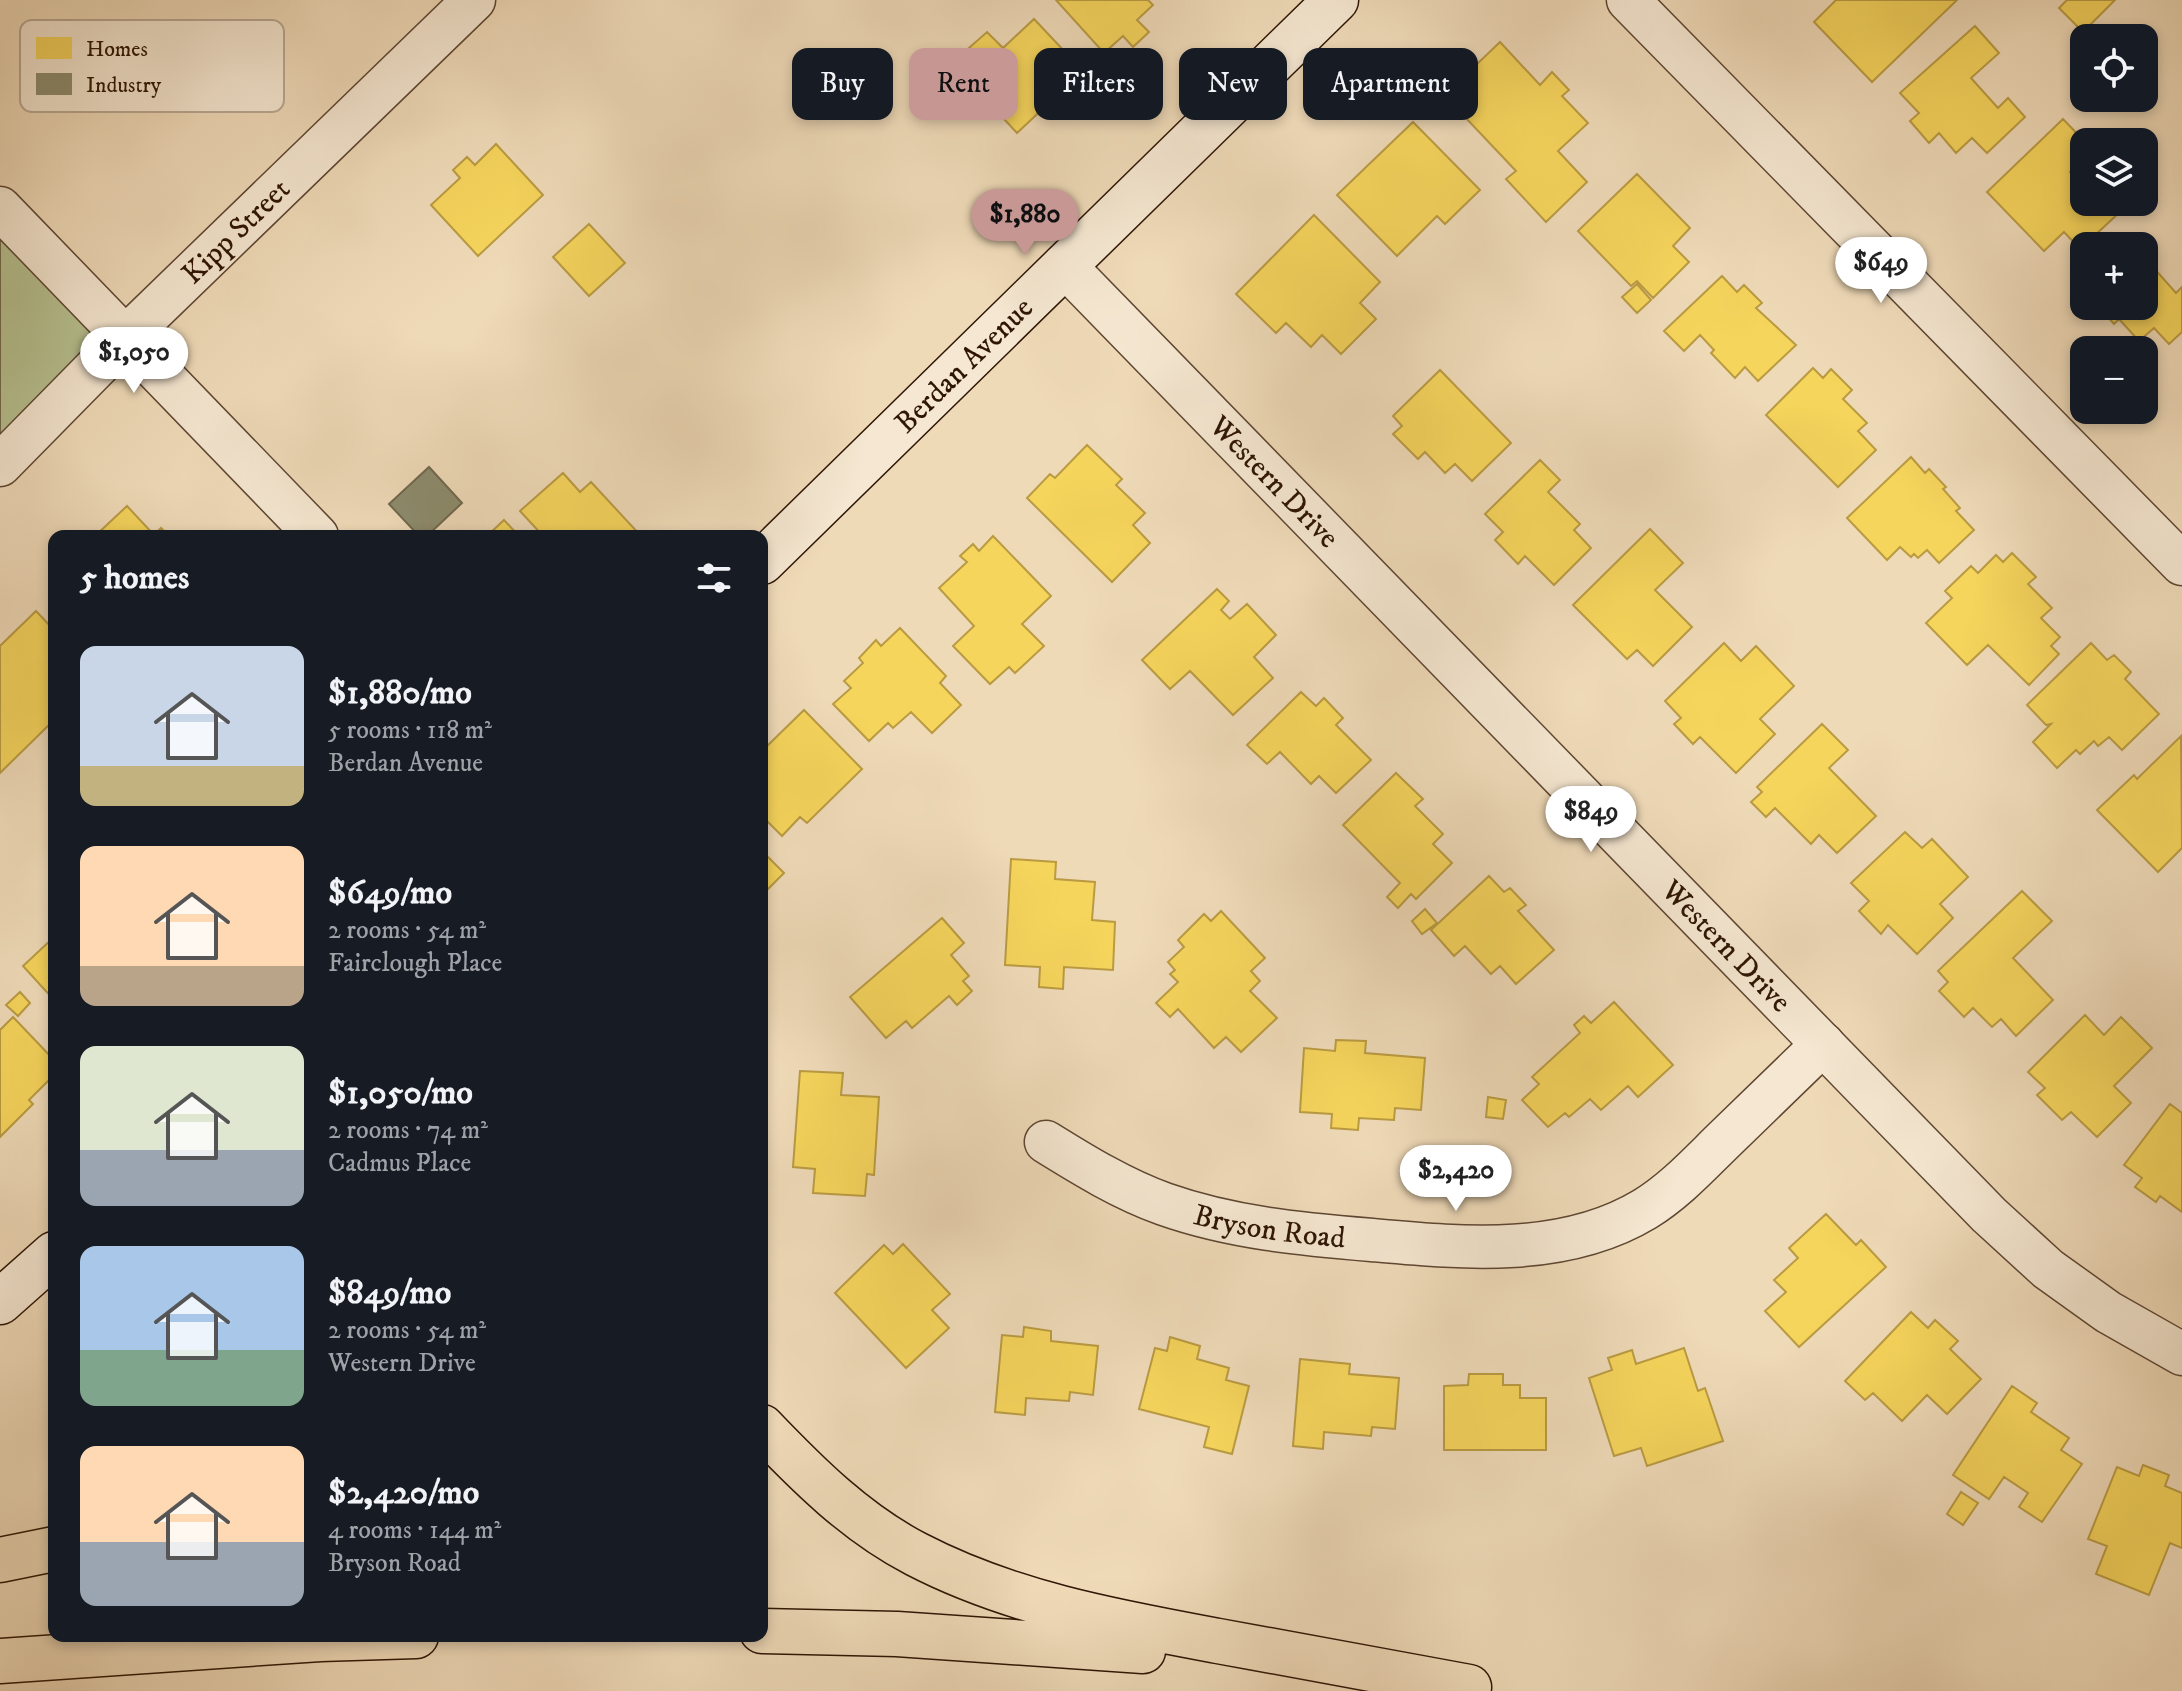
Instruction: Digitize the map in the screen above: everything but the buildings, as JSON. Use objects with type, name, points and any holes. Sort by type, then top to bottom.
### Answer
[{"type":"highway","points":[[768,1433],[811,1478],[861,1519],[915,1554],[983,1583],[1051,1607],[1123,1623],[1481,1689]]},
{"type":"highway","points":[[0,1560],[48,1550]]},
{"type":"highway","points":[[768,1631],[897,1634],[1078,1645],[1281,1663],[1481,1689]]},
{"type":"highway","points":[[0,1661],[276,1642]]},
{"type":"street","name":"Kipp Street","points":[[0,465],[125,338],[474,0]]},
{"type":"street","name":"Berdan Avenue","points":[[768,556],[1336,0]]},
{"type":"street","points":[[1628,0],[2182,564]]},
{"type":"street","points":[[0,208],[311,530]]},
{"type":"street","name":"Western Drive","points":[[1064,265],[1989,1215],[2048,1269],[2108,1312],[2182,1354]]},
{"type":"street","name":"Bryson Road","points":[[1046,1142],[1102,1176],[1161,1203],[1222,1222],[1285,1233],[1438,1246],[1552,1242],[1600,1229],[1644,1209],[1686,1177],[1823,1044]]},
{"type":"street","points":[[0,1302],[48,1259]]},
{"type":"green space","points":[[0,208],[125,338],[0,465]]}]
